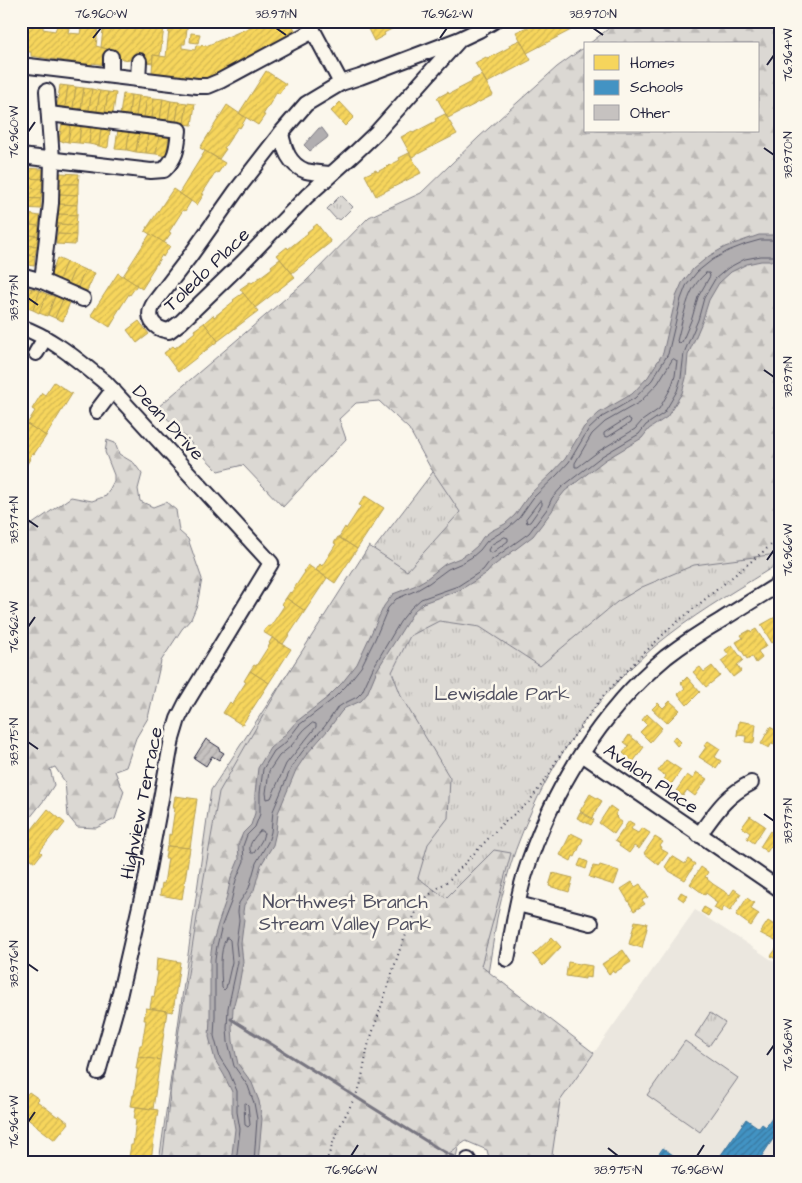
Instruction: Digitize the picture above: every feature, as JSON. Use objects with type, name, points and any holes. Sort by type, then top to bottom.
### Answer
[{"type":"street","name":"Toledo Place","points":[[460,39],[377,132],[307,196],[181,322],[169,331],[157,328],[150,317],[150,309],[236,191],[306,104],[341,82],[360,77],[460,39],[494,21]]},
{"type":"street","points":[[21,66],[208,86],[220,81],[310,26],[341,82]]},
{"type":"street","points":[[110,57],[111,75]]},
{"type":"street","points":[[138,79],[139,61]]},
{"type":"street","points":[[42,281],[51,203],[52,159],[47,91]]},
{"type":"street","points":[[21,156],[150,171],[164,170],[172,162],[179,130],[49,114]]},
{"type":"street","points":[[281,133],[284,148],[295,165],[307,171],[330,174]]},
{"type":"street","points":[[21,274],[83,299]]},
{"type":"street","name":"Dean Drive","points":[[21,327],[45,338],[78,359],[106,383],[271,563]]},
{"type":"street","points":[[36,353],[45,338]]},
{"type":"street","points":[[97,411],[113,390]]},
{"type":"street","name":"Highview Terrace","points":[[98,1072],[118,1001],[146,880],[175,727],[186,703],[271,563]]},
{"type":"street","points":[[507,959],[525,874],[544,824],[559,792],[582,754],[617,706],[662,661],[693,638],[781,583]]},
{"type":"street","name":"Avalon Place","points":[[582,754],[781,890]]},
{"type":"street","name":"Avalon Place","points":[[699,835],[723,802],[735,792],[751,783]]},
{"type":"street","points":[[518,904],[591,923]]},
{"type":"path","points":[[326,1162],[337,1132],[360,1087],[368,1046],[400,949],[420,903],[449,880],[498,828],[528,803],[603,696],[638,659],[670,628],[781,537]]},
{"type":"shaded area","points":[[695,910],[781,966],[781,1162],[551,1162],[560,1101]]},
{"type":"green space","name":"Northwest Branch Stream Valley Park","points":[[618,21],[781,21],[781,552],[694,565],[642,587],[617,602],[540,666],[480,627],[439,621],[410,636],[392,672],[402,698],[450,778],[448,818],[428,844],[418,878],[446,898],[494,850],[511,853],[481,966],[594,1053],[560,1101],[551,1162],[490,1162],[487,1150],[466,1141],[437,1162],[162,1162],[174,1061],[219,792],[283,681],[369,546],[407,571],[460,512],[430,467],[409,429],[379,401],[356,403],[339,419],[346,439],[283,507],[243,465],[218,471],[157,408],[306,281],[369,217],[421,193],[479,137],[557,67],[584,47],[584,132],[760,132],[760,42],[592,42]]},
{"type":"green space","name":"Northwest Branch Stream Valley Park","points":[[781,151],[781,562],[696,616],[644,656],[600,702],[562,754],[546,782],[531,811],[515,850],[497,918],[465,1116],[455,1162],[155,1162],[160,1155],[211,790],[342,591],[468,426]]},
{"type":"green space","points":[[341,195],[353,207],[340,220],[335,218],[327,209]]},
{"type":"green space","points":[[107,440],[115,443],[119,454],[134,463],[142,474],[138,489],[140,501],[153,507],[166,502],[176,510],[179,531],[188,539],[202,579],[197,605],[191,619],[182,629],[161,661],[148,718],[136,738],[126,767],[115,771],[124,791],[115,819],[96,828],[77,827],[68,816],[65,782],[55,767],[50,769],[54,785],[21,829],[21,532],[71,497],[92,501],[106,496],[114,481],[114,475],[105,452]]},
{"type":"green space","points":[[710,1013],[725,1023],[709,1046],[695,1036]]},
{"type":"green space","points":[[685,1041],[738,1078],[700,1132],[647,1095]]},
{"type":"water","points":[[319,128],[322,128],[328,136],[310,151],[304,145]]},
{"type":"water","points":[[759,235],[781,235],[781,261],[761,261],[747,264],[731,272],[719,283],[709,300],[688,355],[686,378],[682,393],[667,417],[649,429],[642,438],[605,460],[565,491],[533,536],[492,567],[487,573],[460,590],[423,603],[414,611],[377,670],[367,694],[361,701],[345,708],[341,712],[296,770],[278,813],[273,845],[261,865],[254,890],[244,905],[241,943],[243,962],[233,1008],[233,1041],[238,1064],[252,1083],[259,1101],[262,1119],[258,1162],[231,1162],[235,1129],[232,1112],[232,1092],[215,1060],[209,1037],[210,960],[212,945],[231,878],[239,859],[238,845],[243,833],[251,825],[255,813],[258,768],[270,748],[296,722],[328,697],[357,664],[384,606],[393,594],[414,586],[445,564],[470,552],[483,537],[505,524],[515,515],[529,495],[565,459],[584,427],[599,413],[632,394],[648,377],[663,353],[676,297],[682,283],[693,269],[709,256],[725,247]]},
{"type":"building: Homes","points":[[21,21],[43,21],[43,29],[55,31],[57,26],[69,28],[68,33],[80,34],[81,28],[77,27],[78,21],[99,21],[96,46],[107,49],[106,65],[92,63],[92,65],[31,56],[31,52],[21,52]]},
{"type":"building: Homes","points":[[104,21],[165,21],[160,56],[153,55],[153,63],[107,57],[107,49],[101,47]]},
{"type":"building: Homes","points":[[170,21],[188,21],[185,44],[182,44],[182,48],[195,50],[196,45],[206,46],[253,26],[250,21],[290,21],[299,37],[210,82],[152,73],[153,55],[166,57]]},
{"type":"building: Homes","points":[[364,21],[407,21],[384,33],[385,35],[374,41]]},
{"type":"building: Homes","points":[[542,21],[567,21],[571,30],[527,53],[516,32]]},
{"type":"building: Homes","points":[[191,33],[200,34],[198,43],[190,42]]},
{"type":"building: Homes","points":[[520,40],[531,60],[487,83],[475,63],[486,57],[487,59]]},
{"type":"building: Homes","points":[[266,71],[286,84],[279,94],[277,92],[258,125],[239,113]]},
{"type":"building: Homes","points":[[482,75],[493,95],[448,118],[437,98],[448,92],[449,94]]},
{"type":"building: Homes","points":[[60,85],[68,86],[65,107],[57,106]]},
{"type":"building: Homes","points":[[68,86],[76,87],[73,108],[65,107]]},
{"type":"building: Homes","points":[[76,87],[84,88],[81,109],[73,108]]},
{"type":"building: Homes","points":[[84,88],[92,89],[89,110],[81,109]]},
{"type":"building: Homes","points":[[92,89],[100,91],[97,111],[89,110]]},
{"type":"building: Homes","points":[[100,91],[108,92],[105,112],[97,111]]},
{"type":"building: Homes","points":[[108,92],[116,93],[113,113],[105,112]]},
{"type":"building: Homes","points":[[123,94],[131,95],[129,116],[120,115]]},
{"type":"building: Homes","points":[[131,95],[139,96],[136,117],[129,116]]},
{"type":"building: Homes","points":[[139,96],[147,97],[144,118],[136,117]]},
{"type":"building: Homes","points":[[147,97],[154,98],[152,119],[144,118]]},
{"type":"building: Homes","points":[[154,98],[163,99],[160,120],[152,119]]},
{"type":"building: Homes","points":[[163,99],[171,101],[168,121],[160,120]]},
{"type":"building: Homes","points":[[171,101],[179,102],[176,122],[168,121]]},
{"type":"building: Homes","points":[[179,102],[187,103],[184,124],[176,122]]},
{"type":"building: Homes","points":[[340,102],[354,117],[345,126],[331,111]]},
{"type":"building: Homes","points":[[187,103],[195,104],[192,125],[184,124]]},
{"type":"building: Homes","points":[[227,105],[246,118],[224,148],[226,149],[219,159],[200,148]]},
{"type":"building: Homes","points":[[445,114],[457,134],[412,157],[401,137],[436,121],[435,119]]},
{"type":"building: Homes","points":[[62,123],[71,124],[68,142],[59,140]]},
{"type":"building: Homes","points":[[71,124],[81,125],[79,143],[68,142]]},
{"type":"building: Homes","points":[[81,125],[91,127],[89,144],[79,143]]},
{"type":"building: Homes","points":[[91,127],[101,128],[99,146],[89,144]]},
{"type":"building: Homes","points":[[101,128],[110,130],[107,148],[99,146]]},
{"type":"building: Homes","points":[[118,130],[129,132],[127,150],[115,149]]},
{"type":"building: Homes","points":[[129,132],[139,133],[136,152],[127,150]]},
{"type":"building: Homes","points":[[139,133],[148,134],[146,153],[136,152]]},
{"type":"building: Homes","points":[[148,134],[159,136],[156,154],[146,153]]},
{"type":"building: Homes","points":[[159,136],[169,137],[166,156],[156,154]]},
{"type":"building: Homes","points":[[205,151],[225,163],[218,173],[216,172],[197,205],[179,193]]},
{"type":"building: Homes","points":[[409,153],[421,173],[376,196],[365,175],[376,170],[377,172]]},
{"type":"building: Homes","points":[[24,168],[43,169],[43,179],[24,178]]},
{"type":"building: Homes","points":[[60,173],[79,174],[78,184],[59,184]]},
{"type":"building: Homes","points":[[24,178],[43,179],[42,189],[23,188]]},
{"type":"building: Homes","points":[[59,184],[78,184],[78,195],[59,194]]},
{"type":"building: Homes","points":[[23,188],[42,189],[41,199],[23,198]]},
{"type":"building: Homes","points":[[173,189],[191,201],[185,211],[183,210],[164,243],[145,231]]},
{"type":"building: Homes","points":[[59,194],[78,195],[77,205],[58,204]]},
{"type":"building: Homes","points":[[23,198],[41,199],[41,209],[22,208]]},
{"type":"building: Homes","points":[[58,204],[77,205],[77,215],[58,214]]},
{"type":"building: Homes","points":[[22,213],[40,216],[39,226],[21,224]]},
{"type":"building: Homes","points":[[58,214],[77,215],[76,225],[57,224]]},
{"type":"building: Homes","points":[[21,224],[39,226],[38,236],[21,234]]},
{"type":"building: Homes","points":[[57,224],[76,225],[76,235],[57,234]]},
{"type":"building: Homes","points":[[317,224],[331,242],[292,273],[277,255],[287,247],[288,249]]},
{"type":"building: Homes","points":[[21,234],[38,236],[37,246],[21,245]]},
{"type":"building: Homes","points":[[57,234],[76,235],[75,245],[56,244]]},
{"type":"building: Homes","points":[[150,234],[170,246],[163,257],[162,255],[142,289],[123,276]]},
{"type":"building: Homes","points":[[21,245],[37,246],[35,256],[21,254]]},
{"type":"building: Homes","points":[[21,254],[35,256],[34,266],[21,264]]},
{"type":"building: Homes","points":[[57,258],[66,262],[59,280],[50,276]]},
{"type":"building: Homes","points":[[280,259],[295,277],[255,308],[240,289],[250,282],[252,283],[272,268],[271,266]]},
{"type":"building: Homes","points":[[66,262],[76,266],[68,284],[59,280]]},
{"type":"building: Homes","points":[[76,266],[85,270],[78,287],[68,284]]},
{"type":"building: Homes","points":[[85,270],[95,273],[87,291],[78,287]]},
{"type":"building: Homes","points":[[118,273],[137,285],[129,294],[110,327],[91,315]]},
{"type":"building: Homes","points":[[24,286],[32,289],[25,308],[21,306],[21,293]]},
{"type":"building: Homes","points":[[32,288],[40,291],[33,310],[25,307]]},
{"type":"building: Homes","points":[[40,291],[47,294],[39,313],[33,310]]},
{"type":"building: Homes","points":[[243,293],[258,311],[218,341],[204,323]]},
{"type":"building: Homes","points":[[47,294],[55,297],[47,316],[39,313]]},
{"type":"building: Homes","points":[[55,296],[63,299],[55,318],[48,315]]},
{"type":"building: Homes","points":[[63,299],[70,302],[63,321],[55,318]]},
{"type":"building: Homes","points":[[139,321],[149,334],[137,343],[127,330]]},
{"type":"building: Homes","points":[[204,323],[218,341],[178,372],[164,353],[173,346],[175,348]]},
{"type":"building: Homes","points":[[54,382],[72,394],[46,436],[27,424],[35,411],[32,409],[42,393],[45,395]]},
{"type":"building: Homes","points":[[27,424],[46,436],[34,454],[32,453],[21,474],[21,432]]},
{"type":"building: Homes","points":[[365,496],[384,508],[357,549],[339,537],[361,506],[359,505]]},
{"type":"building: Homes","points":[[338,537],[357,549],[335,583],[316,570],[320,564],[322,566],[336,544],[334,543]]},
{"type":"building: Homes","points":[[308,565],[327,578],[305,611],[286,598]]},
{"type":"building: Homes","points":[[286,598],[305,611],[283,644],[263,632],[268,626],[270,627],[284,606],[282,604]]},
{"type":"building: Homes","points":[[779,615],[781,618],[781,637],[772,643],[761,625]]},
{"type":"building: Homes","points":[[756,629],[767,646],[758,651],[762,658],[756,663],[752,656],[747,659],[736,642],[743,638],[741,635]]},
{"type":"building: Homes","points":[[272,638],[291,649],[269,683],[250,671],[254,665],[256,666]]},
{"type":"building: Homes","points":[[732,645],[743,660],[737,665],[741,671],[733,677],[721,661],[729,655],[725,650]]},
{"type":"building: Homes","points":[[712,666],[720,676],[706,687],[693,672],[700,667],[704,672]]},
{"type":"building: Homes","points":[[250,671],[269,683],[242,725],[223,713],[230,702],[232,704],[246,682],[244,681]]},
{"type":"building: Homes","points":[[687,677],[700,692],[687,705],[678,694],[685,688],[681,683]]},
{"type":"building: Homes","points":[[670,701],[680,710],[667,723],[652,709],[658,703],[663,708]]},
{"type":"building: Homes","points":[[647,714],[662,728],[650,742],[640,732],[647,725],[642,720]]},
{"type":"building: Homes","points":[[739,721],[756,724],[754,743],[745,742],[746,736],[737,735]]},
{"type":"building: Homes","points":[[781,725],[780,747],[772,743],[769,748],[761,744],[770,727],[777,731]]},
{"type":"building: Homes","points":[[629,735],[644,747],[633,762],[623,753],[629,746],[624,742]]},
{"type":"building: Homes","points":[[675,736],[681,742],[677,746],[672,740]]},
{"type":"building: Homes","points":[[708,741],[720,749],[715,757],[721,761],[716,768],[699,757]]},
{"type":"building: Homes","points":[[666,760],[681,770],[670,786],[663,782],[666,776],[658,771]]},
{"type":"building: Homes","points":[[696,772],[707,779],[695,796],[687,790],[683,796],[676,791],[687,775],[693,779]]},
{"type":"building: Homes","points":[[590,794],[602,801],[592,818],[580,811]]},
{"type":"building: Homes","points":[[175,796],[197,799],[190,848],[168,846],[175,808],[173,808]]},
{"type":"building: Homes","points":[[610,806],[617,811],[616,818],[622,822],[614,834],[599,823]]},
{"type":"building: Homes","points":[[48,809],[65,823],[40,851],[42,853],[35,862],[21,851],[21,843]]},
{"type":"building: Homes","points":[[580,812],[594,820],[591,825],[577,818]]},
{"type":"building: Homes","points":[[750,816],[765,826],[754,843],[747,838],[750,833],[742,827]]},
{"type":"building: Homes","points":[[629,821],[634,824],[631,829],[638,833],[642,828],[650,833],[639,849],[634,846],[629,853],[615,841]]},
{"type":"building: Homes","points":[[770,831],[777,836],[781,831],[781,849],[779,852],[771,846],[767,852],[760,847]]},
{"type":"building: Homes","points":[[571,833],[583,839],[575,857],[573,856],[571,861],[560,855]]},
{"type":"building: Homes","points":[[655,837],[663,842],[660,846],[662,847],[661,849],[668,853],[659,865],[644,853]]},
{"type":"building: Homes","points":[[167,846],[190,848],[182,899],[160,895],[162,883],[164,884],[168,858],[165,858]]},
{"type":"building: Homes","points":[[21,851],[30,858],[23,867],[21,866]]},
{"type":"building: Homes","points":[[672,856],[685,864],[688,859],[695,864],[685,880],[665,867]]},
{"type":"building: Homes","points":[[581,859],[588,862],[586,869],[578,866]]},
{"type":"building: Homes","points":[[600,865],[619,871],[614,885],[589,877],[593,866],[599,867]]},
{"type":"building: Homes","points":[[701,867],[708,872],[705,877],[713,884],[730,895],[734,889],[741,894],[730,911],[724,907],[721,912],[714,908],[717,903],[715,900],[690,884]]},
{"type":"building: Homes","points":[[553,873],[573,878],[569,892],[549,886]]},
{"type":"building: Homes","points":[[632,882],[635,887],[640,884],[648,897],[642,900],[645,904],[634,911],[621,889]]},
{"type":"building: Homes","points":[[681,892],[688,896],[684,901],[678,897]]},
{"type":"building: Homes","points":[[747,898],[754,903],[751,909],[759,914],[751,926],[736,915]]},
{"type":"building: Homes","points":[[704,907],[711,911],[708,916],[701,912]]},
{"type":"building: Homes","points":[[780,920],[781,936],[777,942],[760,933],[768,921],[776,926]]},
{"type":"building: Homes","points":[[635,921],[647,923],[642,948],[629,944]]},
{"type":"building: Homes","points":[[552,937],[561,947],[543,966],[533,955]]},
{"type":"building: Homes","points":[[776,949],[781,952],[777,960],[771,956]]},
{"type":"building: Homes","points":[[623,950],[631,962],[614,973],[613,971],[609,974],[602,964]]},
{"type":"building: Homes","points":[[157,958],[180,962],[173,1012],[150,1008],[152,996],[154,997],[158,971],[156,971]]},
{"type":"building: Homes","points":[[568,962],[592,966],[591,978],[566,976]]},
{"type":"building: Homes","points":[[146,1008],[167,1011],[160,1060],[138,1057],[140,1045],[142,1045]]},
{"type":"building: Homes","points":[[138,1057],[160,1060],[153,1109],[131,1106],[138,1069],[136,1069]]},
{"type":"building: Homes","points":[[29,1092],[39,1099],[37,1101],[69,1123],[55,1140],[21,1114],[21,1101]]},
{"type":"building: Homes","points":[[136,1107],[158,1110],[151,1160],[129,1157],[131,1145],[133,1145]]},
{"type":"building: Schools","points":[[778,1109],[781,1110],[781,1147],[773,1139],[758,1162],[716,1162],[746,1119],[759,1128],[762,1124],[766,1127]]},
{"type":"building: Schools","points":[[663,1148],[683,1162],[653,1162]]},
{"type":"building: Schools","points":[[575,1155],[584,1161],[570,1162]]},
{"type":"building: Other","points":[[206,739],[224,753],[219,760],[212,756],[206,766],[194,758]]},
{"type":"waterway","points":[[231,1019],[454,1157]]},
{"type":"park label","name":"Lewisdale Park","points":[[502,694]]}]
